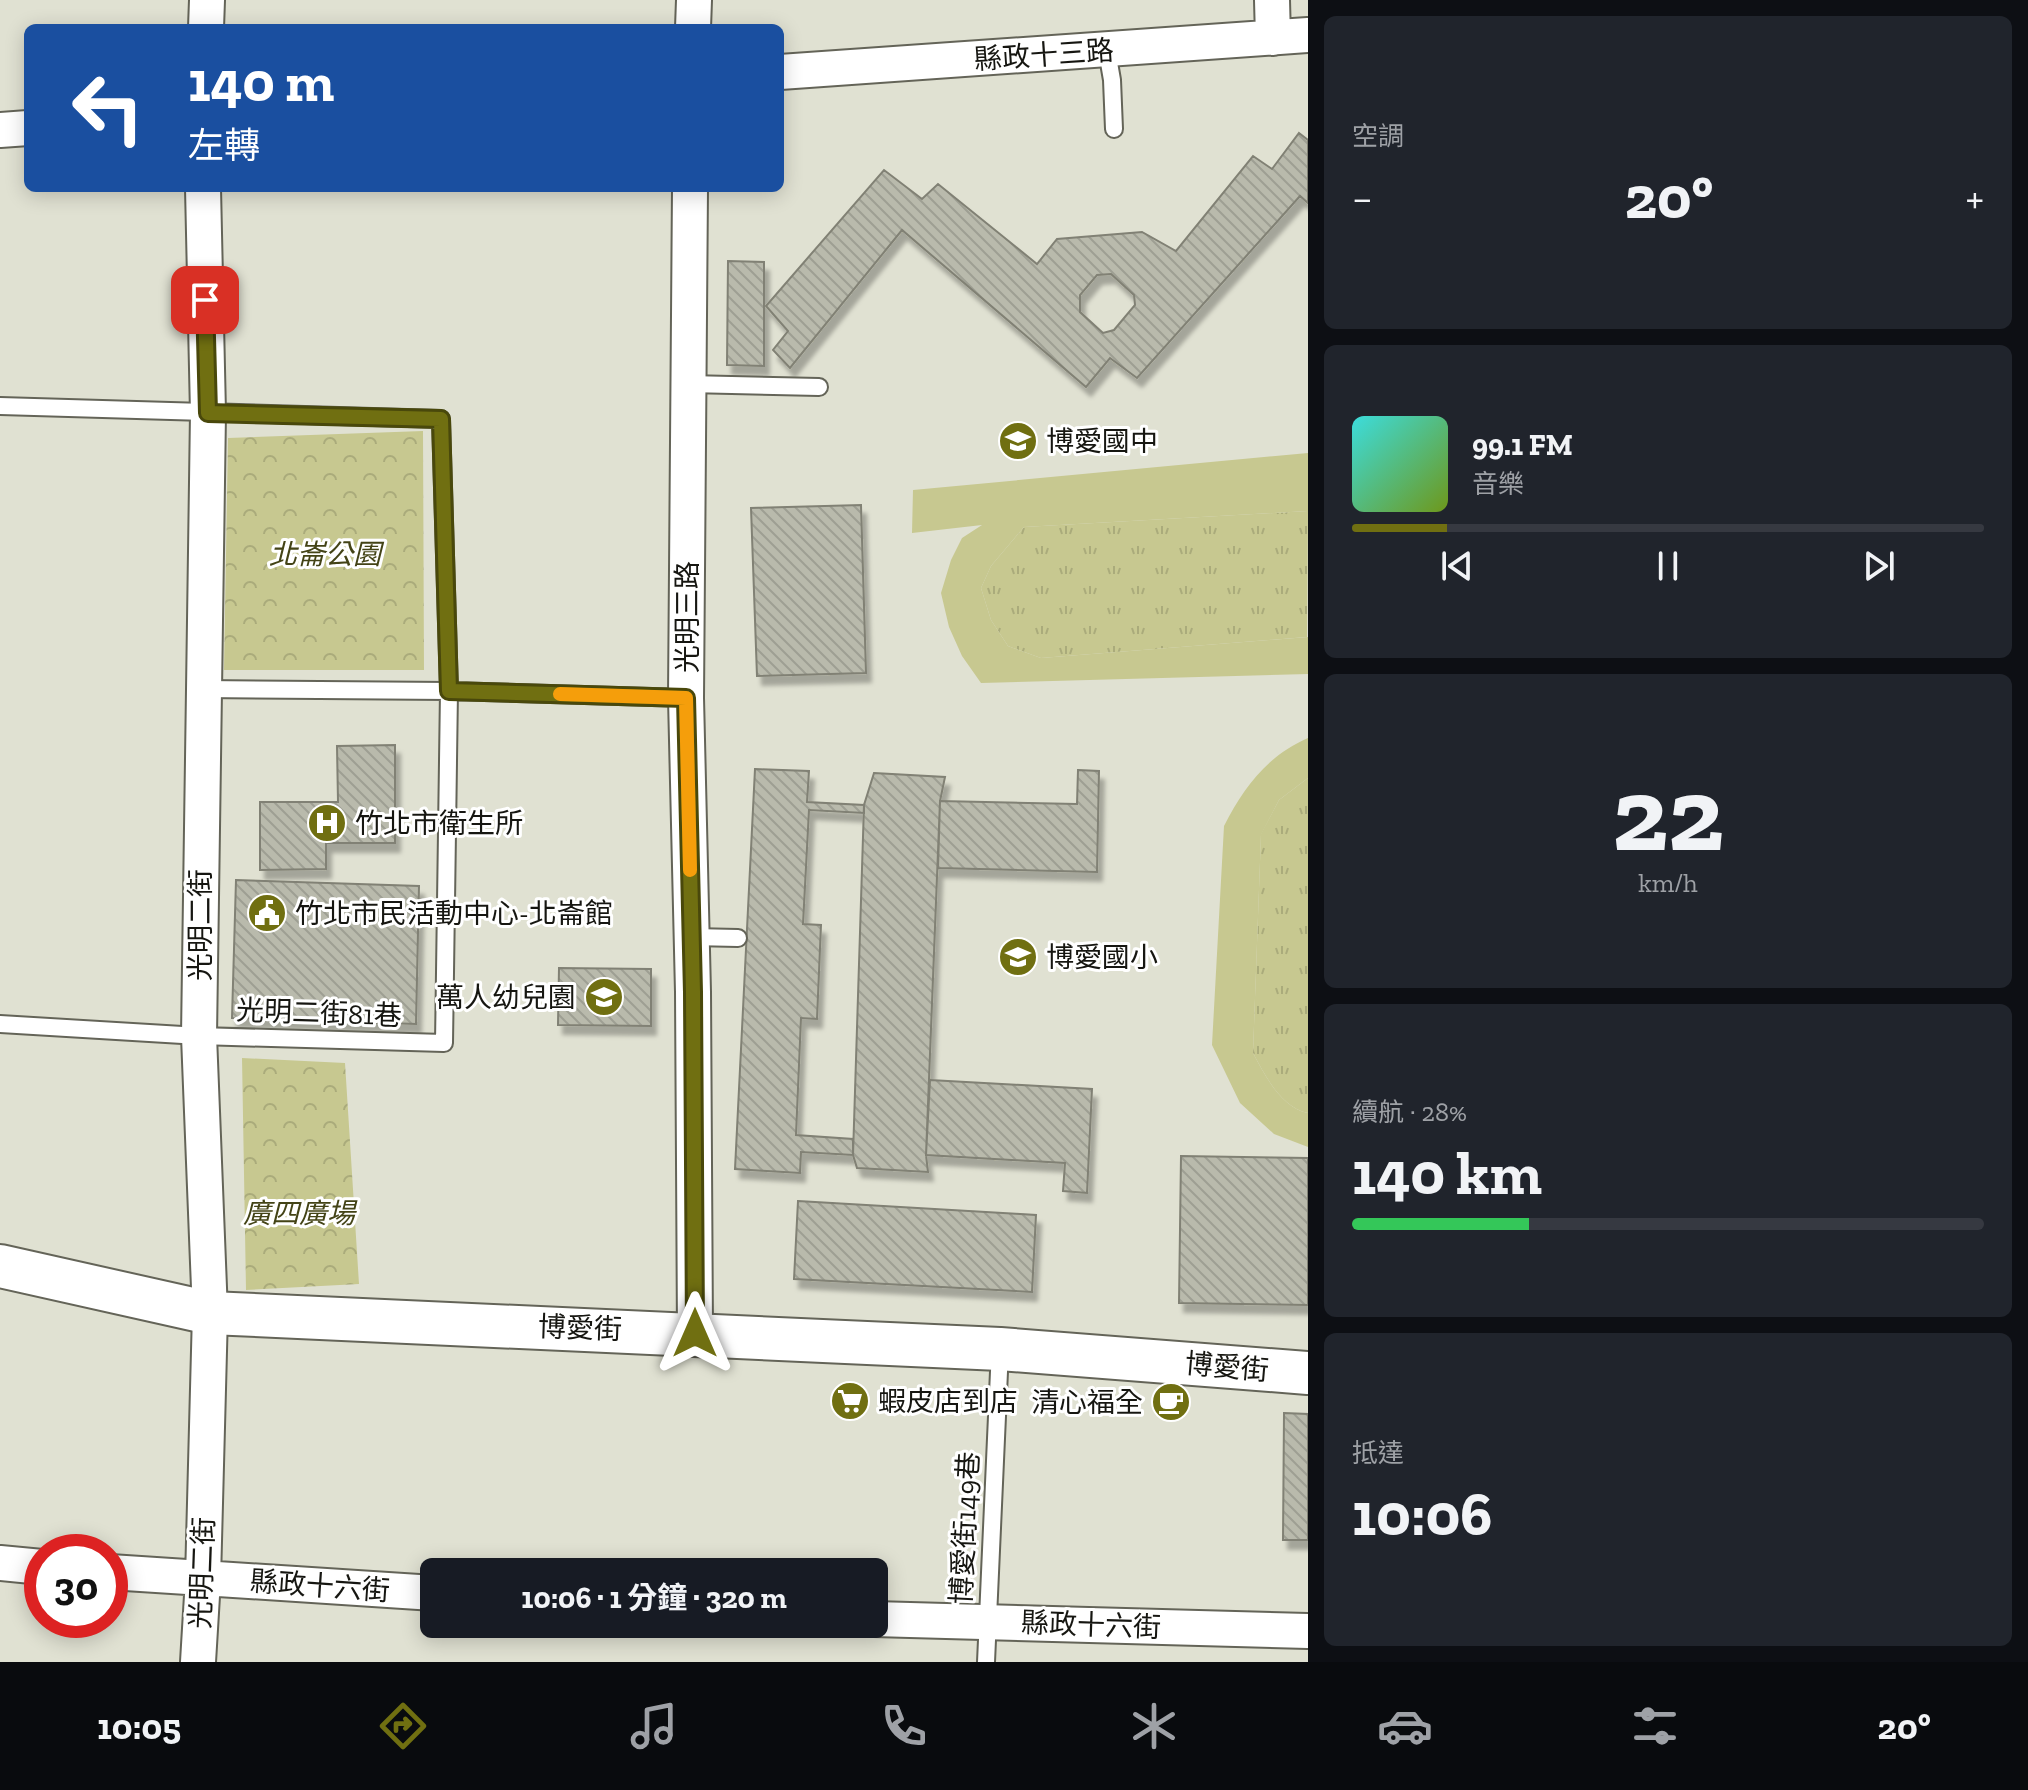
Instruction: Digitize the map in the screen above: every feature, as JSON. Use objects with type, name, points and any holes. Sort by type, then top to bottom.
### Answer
[{"type":"street","points":[[206,24],[207,0]]},
{"type":"street","points":[[693,24],[694,0]]},
{"type":"street","points":[[1272,0],[1273,38]]},
{"type":"street","name":"縣政十三路","points":[[784,72],[1308,35]]},
{"type":"street","points":[[0,130],[24,128]]},
{"type":"street","name":"光明二街","points":[[198,1662],[210,1313],[199,1036],[208,413],[203,192]]},
{"type":"street","name":"光明三路","points":[[690,192],[686,698],[692,937],[695,1333]]},
{"type":"street","name":"博愛街","points":[[0,1266],[210,1313],[1000,1349],[1308,1373]]},
{"type":"street","points":[[0,1563],[24,1565]]},
{"type":"street","name":"縣政十六街","points":[[128,1573],[420,1592]]},
{"type":"street","name":"縣政十六街","points":[[888,1619],[1308,1631]]},
{"type":"lane","points":[[1107,51],[1114,129]]},
{"type":"lane","points":[[688,384],[819,387]]},
{"type":"lane","points":[[0,406],[208,413]]},
{"type":"lane","name":"光明二街81巷","points":[[199,1036],[444,1043],[449,691],[441,419],[208,413]]},
{"type":"lane","points":[[202,689],[449,691],[686,698]]},
{"type":"lane","points":[[692,937],[738,938]]},
{"type":"lane","points":[[0,1024],[199,1036]]},
{"type":"lane","name":"博愛街149巷","points":[[986,1662],[1000,1349]]},
{"type":"green space","name":"北崙公園","points":[[423,431],[424,670],[224,670],[228,438]]},
{"type":"green space","points":[[1308,453],[1308,511],[1024,527],[991,566],[981,588],[991,620],[1008,646],[1041,658],[1308,637],[1308,674],[981,683],[962,656],[949,627],[941,593],[951,560],[962,538],[982,525],[912,533],[913,490]]},
{"type":"green space","points":[[1308,511],[1307,637],[1041,658],[1008,646],[991,620],[981,588],[991,566],[1024,527]]},
{"type":"green space","points":[[1308,738],[1308,778],[1279,800],[1261,835],[1253,1053],[1282,1098],[1308,1113],[1308,1147],[1274,1134],[1240,1103],[1212,1045],[1224,826],[1258,774],[1280,754]]},
{"type":"green space","points":[[1308,778],[1308,1113],[1282,1098],[1253,1053],[1261,834],[1279,800]]},
{"type":"green space","name":"廣四廣場","points":[[242,1058],[345,1063],[359,1284],[246,1290]]},
{"type":"building","points":[[1299,133],[1308,140],[1308,203],[1300,196],[1137,378],[1110,358],[1086,387],[902,230],[790,368],[773,350],[788,331],[766,306],[884,170],[922,199],[938,184],[1037,264],[1057,239],[1142,232],[1176,251],[1253,156],[1272,169]],"holes":[[[1111,274],[1134,295],[1135,305],[1114,330],[1103,333],[1080,312],[1080,295],[1097,275]]]},
{"type":"building","points":[[728,261],[764,262],[764,366],[727,365]]},
{"type":"building","points":[[861,505],[866,673],[757,676],[751,508]]},
{"type":"building","name":"竹北市衛生所","points":[[395,745],[395,843],[326,843],[326,869],[260,870],[260,802],[338,802],[337,746]]},
{"type":"building","points":[[755,769],[809,771],[807,802],[864,805],[864,813],[809,810],[803,924],[821,925],[817,1019],[801,1018],[796,1135],[853,1139],[853,1155],[801,1152],[800,1173],[735,1169]]},
{"type":"building","points":[[1078,770],[1099,771],[1097,872],[938,868],[940,801],[1077,804]]},
{"type":"building","points":[[874,773],[945,777],[940,801],[926,1155],[928,1172],[857,1168],[853,1155],[864,805]]},
{"type":"building","points":[[236,880],[419,886],[416,1024],[232,1018]]},
{"type":"building","name":"萬人幼兒園","points":[[559,968],[651,969],[651,1026],[558,1025]]},
{"type":"building","points":[[930,1080],[1092,1089],[1087,1193],[1063,1191],[1065,1163],[926,1155]]},
{"type":"building","points":[[1181,1156],[1308,1158],[1308,1305],[1179,1303]]},
{"type":"building","points":[[798,1201],[1036,1215],[1032,1292],[794,1279]]},
{"type":"building","points":[[1284,1413],[1308,1414],[1308,1540],[1283,1540]]},
{"type":"slow traffic","points":[[560,694],[686,698],[690,870]]},
{"type":"place","name":"博愛國中","points":[[1018,441]]},
{"type":"place","name":"竹北市衛生所","points":[[327,823]]},
{"type":"place","name":"竹北市民活動中心-北崙館","points":[[267,913]]},
{"type":"place","name":"博愛國小","points":[[1018,957]]},
{"type":"place","name":"萬人幼兒園","points":[[604,997]]},
{"type":"place","name":"蝦皮店到店","points":[[850,1401]]},
{"type":"place","name":"清心福全","points":[[1171,1402]]},
{"type":"route","points":[[205,300],[208,413],[441,419],[449,691],[686,698],[693,992],[695,1333]]}]
